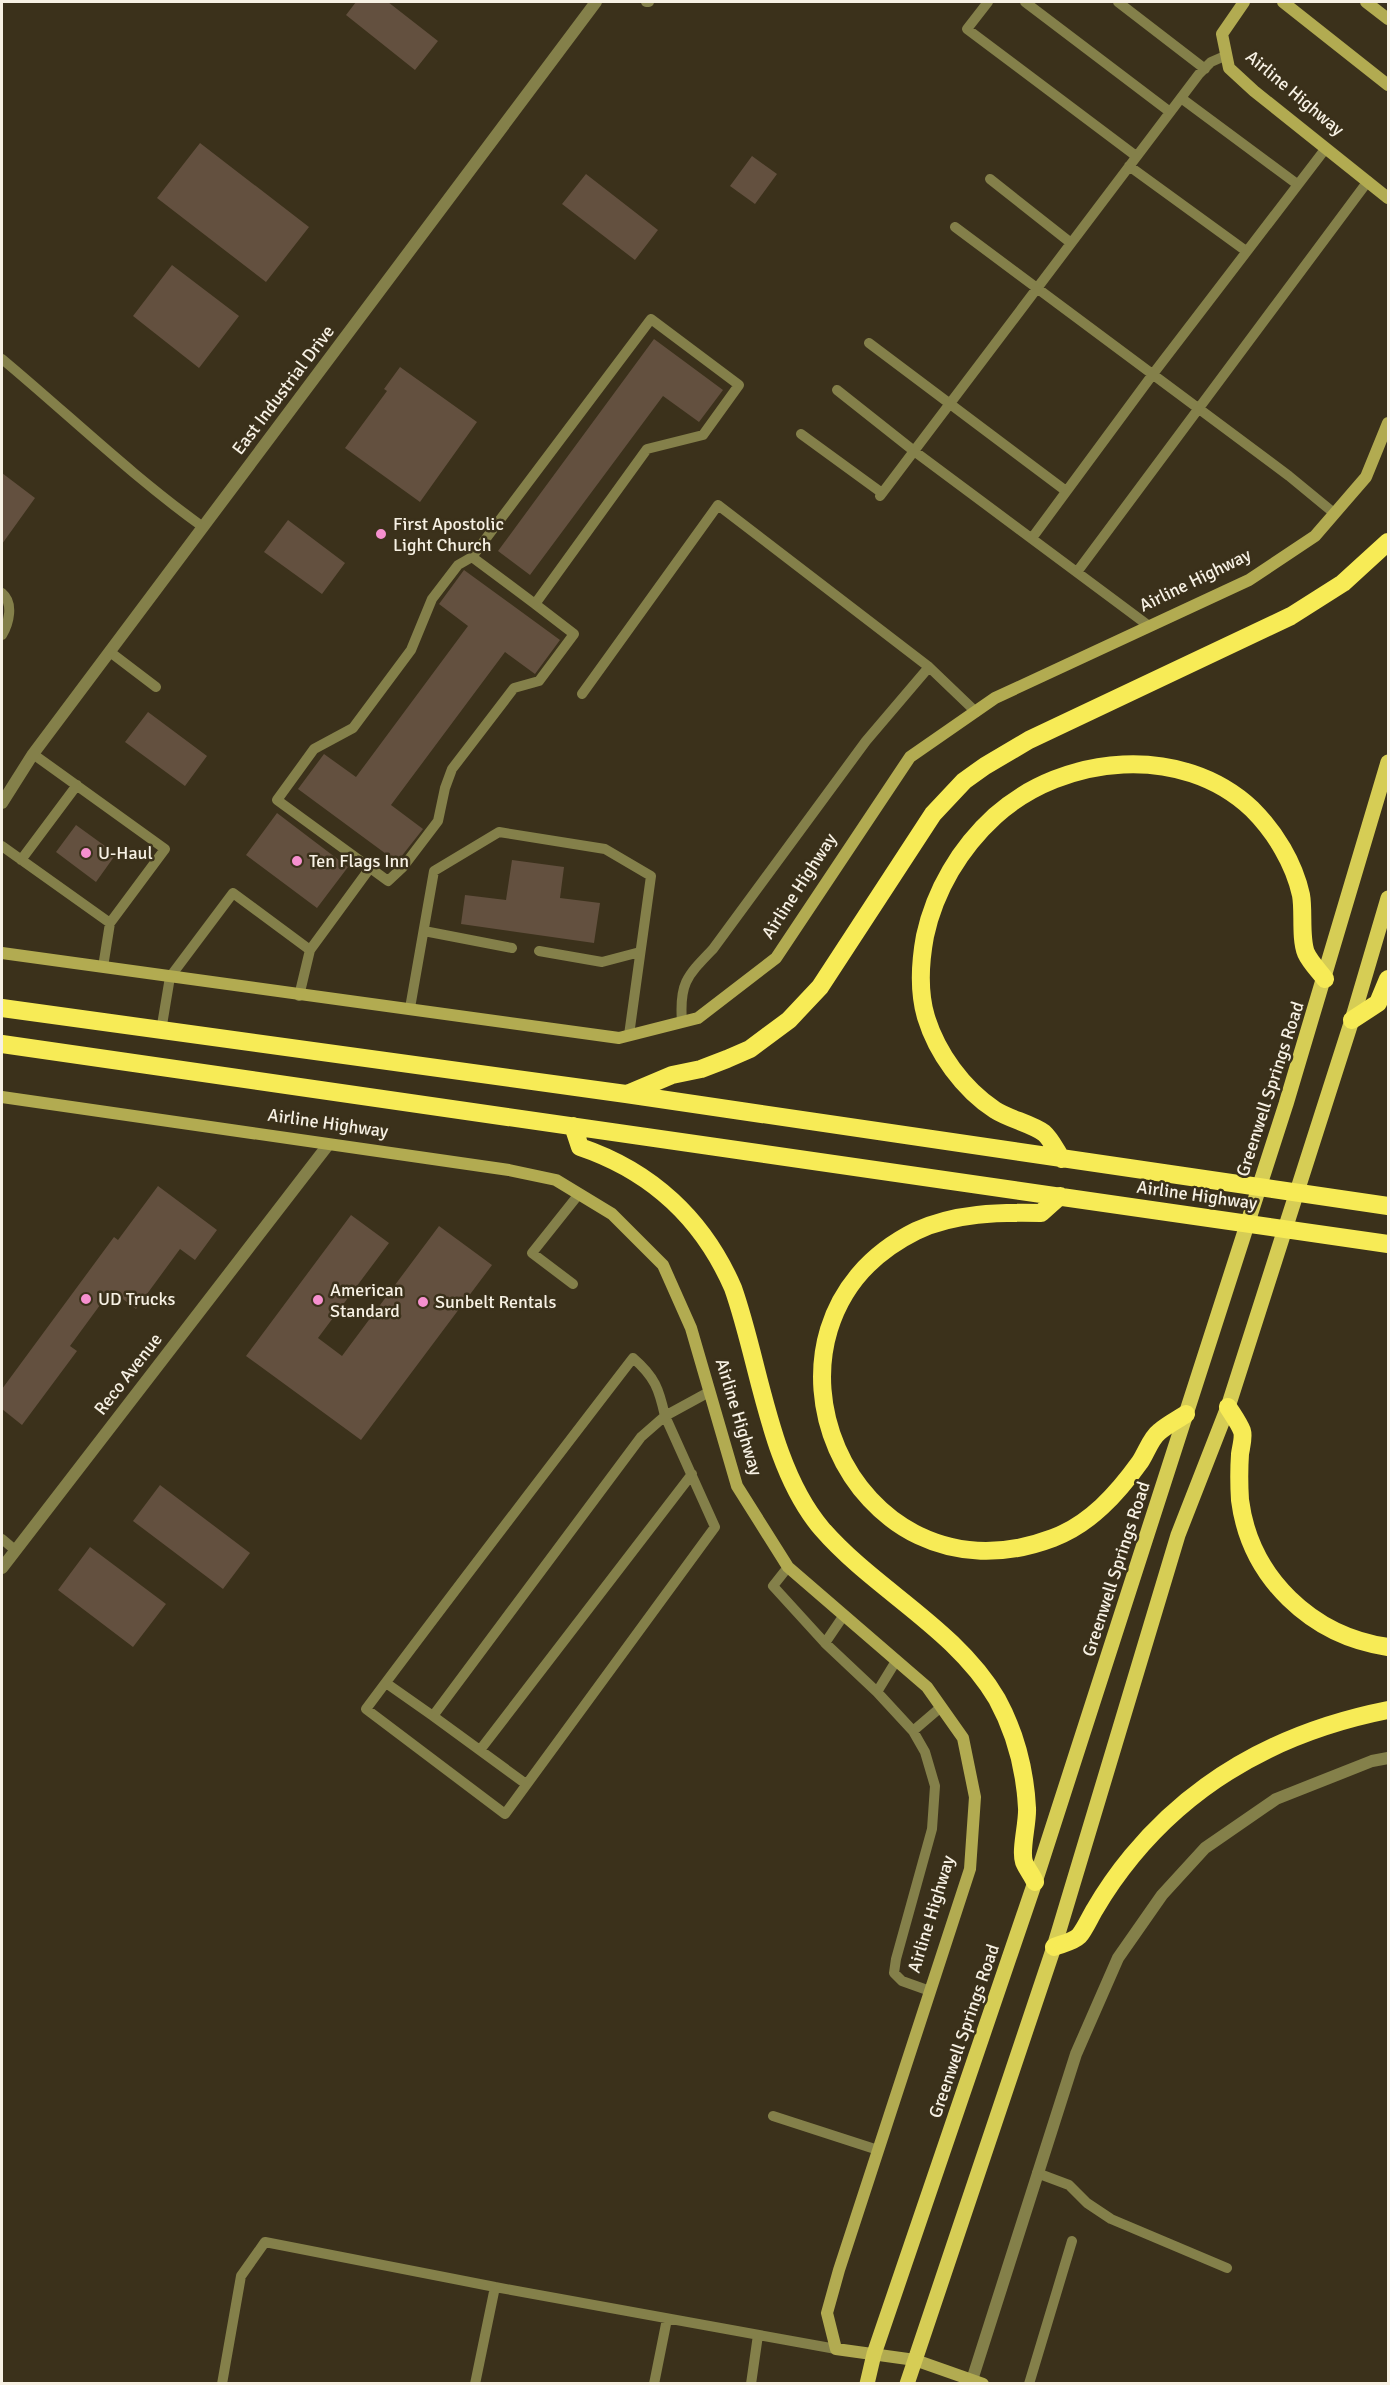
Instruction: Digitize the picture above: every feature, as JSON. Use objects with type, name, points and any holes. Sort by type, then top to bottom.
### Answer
[{"type":"highway","points":[[626,1094],[672,1075],[701,1069],[728,1059],[750,1049],[789,1020],[820,987],[933,814],[964,781],[1029,740],[1291,616],[1343,583],[1389,542]]},
{"type":"highway","points":[[1062,1160],[1045,1134],[994,1110],[963,1083],[937,1042],[926,1017],[922,997],[920,976],[922,952],[929,921],[945,881],[962,852],[994,817],[1014,801],[1041,786],[1101,766],[1127,764],[1174,767],[1211,781],[1251,808],[1282,847],[1301,895],[1306,952],[1325,979]]},
{"type":"highway","points":[[1352,1020],[1378,1003],[1389,980]]},
{"type":"highway","name":"Airline Highway","points":[[2,1008],[626,1094],[1062,1160],[1389,1206]]},
{"type":"highway","name":"Airline Highway","points":[[2,1044],[868,1171],[1060,1196],[1389,1244]]},
{"type":"highway","points":[[573,1126],[580,1147],[629,1167],[654,1184],[694,1221],[724,1266],[733,1288],[779,1447],[800,1497],[834,1542],[945,1638],[972,1665],[996,1699],[1020,1757],[1027,1808],[1023,1860],[1035,1882]]},
{"type":"highway","points":[[1060,1196],[1041,1213],[997,1213],[963,1217],[918,1231],[893,1245],[859,1276],[837,1314],[824,1359],[822,1386],[825,1414],[832,1439],[842,1461],[868,1498],[903,1527],[923,1537],[964,1549],[989,1551],[1013,1549],[1054,1537],[1072,1529],[1092,1515],[1119,1489],[1148,1450],[1157,1433],[1186,1414]]},
{"type":"highway","points":[[1228,1407],[1242,1433],[1239,1480],[1243,1516],[1252,1544],[1270,1577],[1296,1606],[1330,1629],[1367,1643],[1389,1647]]},
{"type":"highway","points":[[1054,1947],[1078,1937],[1116,1876],[1152,1833],[1174,1811],[1223,1774],[1258,1753],[1302,1733],[1346,1719],[1389,1710]]},
{"type":"main road","name":"Greenwell Springs Road","points":[[867,2384],[874,2354],[1035,1882],[1224,1298],[1325,979],[1389,762]]},
{"type":"main road","points":[[907,2384],[1054,1947],[1178,1535],[1228,1407],[1389,898]]},
{"type":"street","name":"East Industrial Drive","points":[[2,803],[33,754],[596,2]]},
{"type":"street","name":"Airline Highway","points":[[1244,2],[1222,34],[1229,68],[1389,198]]},
{"type":"street","points":[[1284,2],[1389,85]]},
{"type":"street","points":[[1366,2],[1389,19]]},
{"type":"street","name":"Airline Highway","points":[[2,953],[299,996],[410,1008],[619,1038],[698,1018],[776,958],[910,757],[995,698],[1249,580],[1315,536],[1366,477],[1389,423]]},
{"type":"street","name":"Airline Highway","points":[[2,1097],[518,1172],[556,1180],[612,1214],[663,1265],[691,1329],[737,1486],[788,1567],[927,1687],[963,1738],[975,1797],[970,1869],[827,2313],[836,2349]]},
{"type":"street","name":"Reco Avenue","points":[[2,1568],[328,1144]]},
{"type":"street","points":[[836,2349],[915,2360],[978,2382],[1037,2173],[1048,2146],[1076,2054],[1118,1958],[1162,1895],[1205,1848],[1276,1800],[1372,1761],[1389,1758]]},
{"type":"lane","points":[[988,2],[967,29],[1136,156]]},
{"type":"lane","points":[[1025,2],[1170,112]]},
{"type":"lane","points":[[1118,2],[1204,69]]},
{"type":"lane","points":[[801,434],[881,494],[1181,98],[1211,62],[1227,55]]},
{"type":"lane","points":[[1181,98],[1297,184]]},
{"type":"lane","points":[[1032,538],[1153,374],[1326,148]]},
{"type":"lane","points":[[1129,166],[1246,251]]},
{"type":"lane","points":[[990,179],[1071,243]]},
{"type":"lane","points":[[1077,572],[1368,181]]},
{"type":"lane","points":[[955,227],[1199,408],[1334,513]]},
{"type":"lane","points":[[472,557],[574,634],[539,681],[514,688],[452,769],[445,788],[438,821],[403,867],[388,882],[277,800],[314,749],[353,728],[411,650],[432,599],[458,565],[472,557],[651,319],[739,385],[703,435],[647,449],[535,604]]},
{"type":"lane","points":[[869,344],[1066,491]]},
{"type":"lane","points":[[2,359],[80,425],[99,446],[203,527]]},
{"type":"lane","points":[[837,390],[914,451],[1149,626]]},
{"type":"lane","points":[[582,694],[718,505],[929,667],[976,712]]},
{"type":"lane","points":[[2,593],[10,612],[7,628],[2,635]]},
{"type":"lane","points":[[110,652],[156,687]]},
{"type":"lane","points":[[682,1022],[680,998],[689,973],[713,949],[866,741],[929,667]]},
{"type":"lane","points":[[33,754],[165,849],[110,923],[103,967]]},
{"type":"lane","points":[[21,860],[77,785]]},
{"type":"lane","points":[[410,1008],[434,871],[498,832],[605,849],[651,876],[629,1035]]},
{"type":"lane","points":[[2,846],[110,923]]},
{"type":"lane","points":[[299,996],[310,950],[370,868]]},
{"type":"lane","points":[[161,1030],[170,977],[233,893],[310,950]]},
{"type":"lane","points":[[424,931],[512,948]]},
{"type":"lane","points":[[539,951],[602,962],[640,952]]},
{"type":"lane","points":[[573,1284],[532,1253],[579,1194]]},
{"type":"lane","points":[[633,1358],[646,1369],[658,1387],[664,1416],[692,1474],[715,1527],[504,1814],[366,1709],[633,1358]]},
{"type":"lane","points":[[433,1716],[641,1437],[664,1416],[709,1392]]},
{"type":"lane","points":[[480,1750],[692,1474]]},
{"type":"lane","points":[[2,1539],[15,1550]]},
{"type":"lane","points":[[788,1567],[773,1586],[825,1643],[914,1731],[926,1752],[935,1786],[932,1829],[894,1973],[902,1981],[930,1991]]},
{"type":"lane","points":[[825,1643],[843,1615]]},
{"type":"lane","points":[[877,1692],[896,1661]]},
{"type":"lane","points":[[386,1683],[526,1784]]},
{"type":"lane","points":[[914,1731],[941,1707]]},
{"type":"lane","points":[[773,2116],[878,2150]]},
{"type":"lane","points":[[1037,2173],[1069,2185],[1087,2204],[1111,2220],[1227,2268]]},
{"type":"lane","points":[[1029,2384],[1072,2241]]},
{"type":"lane","points":[[222,2384],[241,2276],[265,2242],[495,2287],[836,2349]]},
{"type":"lane","points":[[475,2384],[495,2287]]},
{"type":"lane","points":[[654,2384],[667,2319]]},
{"type":"lane","points":[[751,2384],[758,2335]]},
{"type":"building","points":[[356,2],[388,2],[438,41],[415,70],[346,15]]},
{"type":"building","points":[[200,143],[309,227],[266,282],[157,198]]},
{"type":"building","points":[[752,156],[777,174],[755,204],[730,186]]},
{"type":"building","points":[[586,174],[658,230],[635,260],[562,204]]},
{"type":"building","points":[[172,265],[239,316],[199,368],[133,316]]},
{"type":"building","points":[[654,339],[723,390],[699,422],[663,396],[530,575],[498,551]]},
{"type":"building","points":[[400,367],[477,422],[420,502],[345,448],[387,391],[384,389]]},
{"type":"building","points":[[2,473],[35,498],[2,544]]},
{"type":"building","points":[[288,520],[345,563],[322,594],[264,552]]},
{"type":"building","points":[[464,570],[560,640],[535,674],[505,652],[391,805],[423,829],[397,862],[298,789],[324,754],[356,777],[468,626],[439,604]]},
{"type":"building","points":[[148,712],[207,756],[185,786],[125,742]]},
{"type":"building","name":"Ten Flags Inn","points":[[277,813],[348,867],[317,908],[246,855]]},
{"type":"building","name":"U-Haul","points":[[76,825],[116,854],[96,882],[56,852]]},
{"type":"building","points":[[512,860],[564,867],[560,898],[600,903],[594,943],[461,924],[465,895],[506,900]]},
{"type":"building","name":"UD Trucks","points":[[158,1186],[217,1230],[195,1260],[180,1249],[136,1309],[111,1290],[70,1346],[77,1351],[22,1425],[2,1409],[2,1389],[114,1237],[118,1240]]},
{"type":"building","name":"Sunbelt Rentals","points":[[351,1215],[389,1243],[318,1338],[342,1356],[439,1226],[492,1265],[361,1440],[246,1356]]},
{"type":"building","points":[[160,1485],[250,1553],[223,1589],[133,1521]]},
{"type":"building","points":[[90,1547],[166,1604],[133,1647],[58,1590]]},
{"type":"place","name":"First Apostolic Light Church","points":[[381,534]]},
{"type":"place","name":"U-Haul","points":[[86,853]]},
{"type":"place","name":"Ten Flags Inn","points":[[297,861]]},
{"type":"place","name":"UD Trucks","points":[[86,1299]]},
{"type":"place","name":"American Standard","points":[[318,1300]]},
{"type":"place","name":"Sunbelt Rentals","points":[[423,1302]]}]
